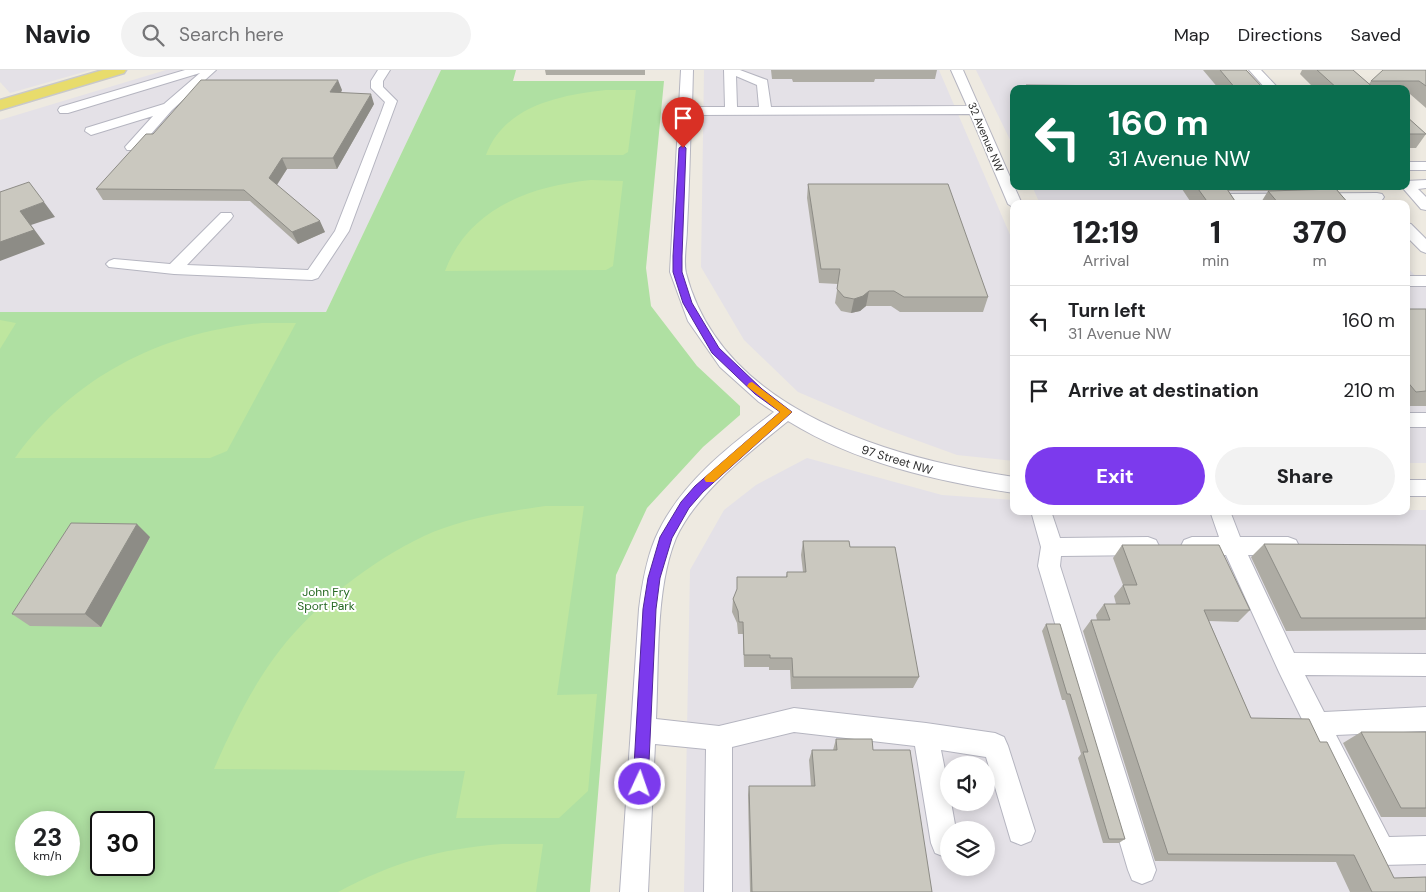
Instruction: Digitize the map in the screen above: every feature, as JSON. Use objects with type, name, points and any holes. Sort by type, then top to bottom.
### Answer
[{"type":"main road","points":[[0,105],[119,70]]},
{"type":"street","points":[[64,110],[197,70]]},
{"type":"street","points":[[132,147],[168,107],[210,70]]},
{"type":"street","points":[[114,264],[174,269],[312,274],[342,232],[387,113],[391,101],[377,88],[377,81],[384,70]]},
{"type":"street","name":"97 Street NW","points":[[687,70],[677,256],[682,288],[695,318],[715,350],[759,392],[787,412],[843,441],[899,462],[941,473],[1010,484]]},
{"type":"street","points":[[731,111],[730,70],[762,83],[765,111]]},
{"type":"street","name":"32 Avenue NW","points":[[957,70],[1013,200]]},
{"type":"street","points":[[1255,70],[1269,85]]},
{"type":"street","points":[[166,93],[194,84]]},
{"type":"street","points":[[92,131],[168,107]]},
{"type":"street","points":[[684,111],[974,110]]},
{"type":"street","points":[[1410,166],[1426,166]]},
{"type":"street","points":[[1410,185],[1426,184]]},
{"type":"street","points":[[1410,188],[1426,206]]},
{"type":"street","points":[[1371,190],[1381,200]]},
{"type":"street","points":[[1232,200],[1230,198],[1381,200]]},
{"type":"street","points":[[174,269],[226,216]]},
{"type":"street","points":[[1410,231],[1426,248]]},
{"type":"street","points":[[634,892],[650,609],[654,578],[666,537],[685,505],[699,489],[787,412]]},
{"type":"street","points":[[1410,420],[1426,420]]},
{"type":"street","points":[[1042,515],[1052,547],[1049,566],[1142,870]]},
{"type":"street","points":[[1221,515],[1233,546],[1287,664],[1381,850],[1426,850]]},
{"type":"street","points":[[1052,547],[1310,546]]},
{"type":"street","points":[[1287,664],[1426,665]]},
{"type":"street","points":[[643,730],[719,738],[794,720],[994,746],[1020,831]]},
{"type":"street","points":[[1317,724],[1426,720]]},
{"type":"street","points":[[926,736],[942,821]]},
{"type":"street","points":[[718,892],[719,738]]},
{"type":"shaded area","points":[[0,70],[91,70],[10,93],[0,82]]},
{"type":"shaded area","points":[[166,70],[441,70],[326,312],[0,312],[0,120]]},
{"type":"shaded area","points":[[704,70],[939,70],[1010,235],[1010,461],[957,455],[880,427],[798,392],[744,340],[701,267]]},
{"type":"shaded area","points":[[976,70],[1226,70],[1240,85],[1010,85],[1010,140]]},
{"type":"shaded area","points":[[1034,190],[1337,190],[1345,200],[1038,200]]},
{"type":"shaded area","points":[[1410,270],[1426,287],[1426,463],[1410,463]]},
{"type":"shaded area","points":[[807,458],[942,495],[1010,500],[1010,515],[1410,515],[1410,510],[1426,510],[1426,892],[684,892],[690,570],[724,510],[756,485]]},
{"type":"green space","name":"John Fry Sport Park","points":[[441,70],[516,70],[513,81],[664,81],[646,268],[651,306],[697,366],[740,406],[740,415],[703,447],[647,508],[616,575],[590,892],[0,892],[0,312],[326,312]]},
{"type":"green space","points":[[606,90],[636,90],[628,152],[623,155],[486,155],[494,138],[520,114],[536,106],[570,95]]},
{"type":"green space","points":[[591,180],[623,181],[613,266],[606,270],[445,271],[455,250],[469,231],[504,204],[546,188]]},
{"type":"green space","points":[[0,320],[16,323],[0,349]]},
{"type":"green space","points":[[262,323],[296,323],[227,451],[210,458],[15,458],[38,429],[65,404],[93,382],[124,363],[156,348],[190,336],[225,328]]},
{"type":"green space","points":[[545,506],[584,506],[557,695],[597,694],[588,791],[559,818],[456,818],[465,771],[214,769],[243,708],[260,678],[280,650],[310,617],[345,586],[384,558],[438,530],[483,517]]},
{"type":"green space","points":[[502,844],[543,844],[536,892],[338,892],[398,865],[437,853]]},
{"type":"building","points":[[1220,70],[1246,70],[1260,85],[1233,85]]},
{"type":"building","points":[[1317,70],[1353,70],[1370,85],[1334,85]]},
{"type":"building","points":[[1383,70],[1426,70],[1426,86],[1419,81],[1371,81]]},
{"type":"building","points":[[201,80],[338,80],[330,92],[371,94],[333,158],[282,158],[269,178],[320,221],[292,232],[244,190],[96,189],[146,134],[153,134]]},
{"type":"building","points":[[1410,120],[1426,134],[1410,134]]},
{"type":"building","points":[[29,182],[44,202],[20,211],[34,230],[0,242],[0,192]]},
{"type":"building","points":[[808,184],[948,184],[988,297],[904,297],[894,291],[869,291],[863,296],[854,299],[844,297],[837,289],[840,269],[821,269]]},
{"type":"building","points":[[1199,190],[1228,190],[1234,200],[1206,200]]},
{"type":"building","points":[[1337,190],[1346,200],[1276,200],[1268,191]]},
{"type":"building","points":[[1410,309],[1426,309],[1426,391],[1416,392],[1410,385]]},
{"type":"building","points":[[71,523],[137,524],[85,614],[12,614]]},
{"type":"building","points":[[803,541],[849,541],[850,547],[895,547],[919,677],[793,677],[792,658],[770,658],[770,655],[744,655],[743,622],[739,622],[738,611],[733,599],[737,589],[737,577],[787,577],[787,572],[806,572]]},
{"type":"building","points":[[1264,544],[1426,545],[1426,618],[1301,618]]},
{"type":"building","points":[[1122,545],[1219,545],[1250,610],[1204,610],[1251,718],[1309,719],[1320,742],[1327,742],[1394,878],[1426,877],[1426,892],[1372,892],[1354,855],[1168,854],[1091,620],[1110,620],[1104,604],[1130,604],[1123,585],[1137,585]]},
{"type":"building","points":[[1046,624],[1060,624],[1125,839],[1109,839],[1083,752],[1088,752],[1070,694],[1067,694]]},
{"type":"building","points":[[1361,732],[1426,732],[1426,808],[1401,808]]},
{"type":"building","points":[[836,739],[872,739],[873,750],[910,750],[932,892],[752,892],[749,786],[815,786],[812,750],[837,750]]},
{"type":"slow traffic","points":[[710,479],[772,423],[787,412],[752,386]]},
{"type":"route","points":[[640,784],[650,609],[654,578],[666,537],[685,505],[699,489],[772,423],[787,412],[759,392],[715,350],[704,334],[682,288],[677,256],[683,148]]}]
